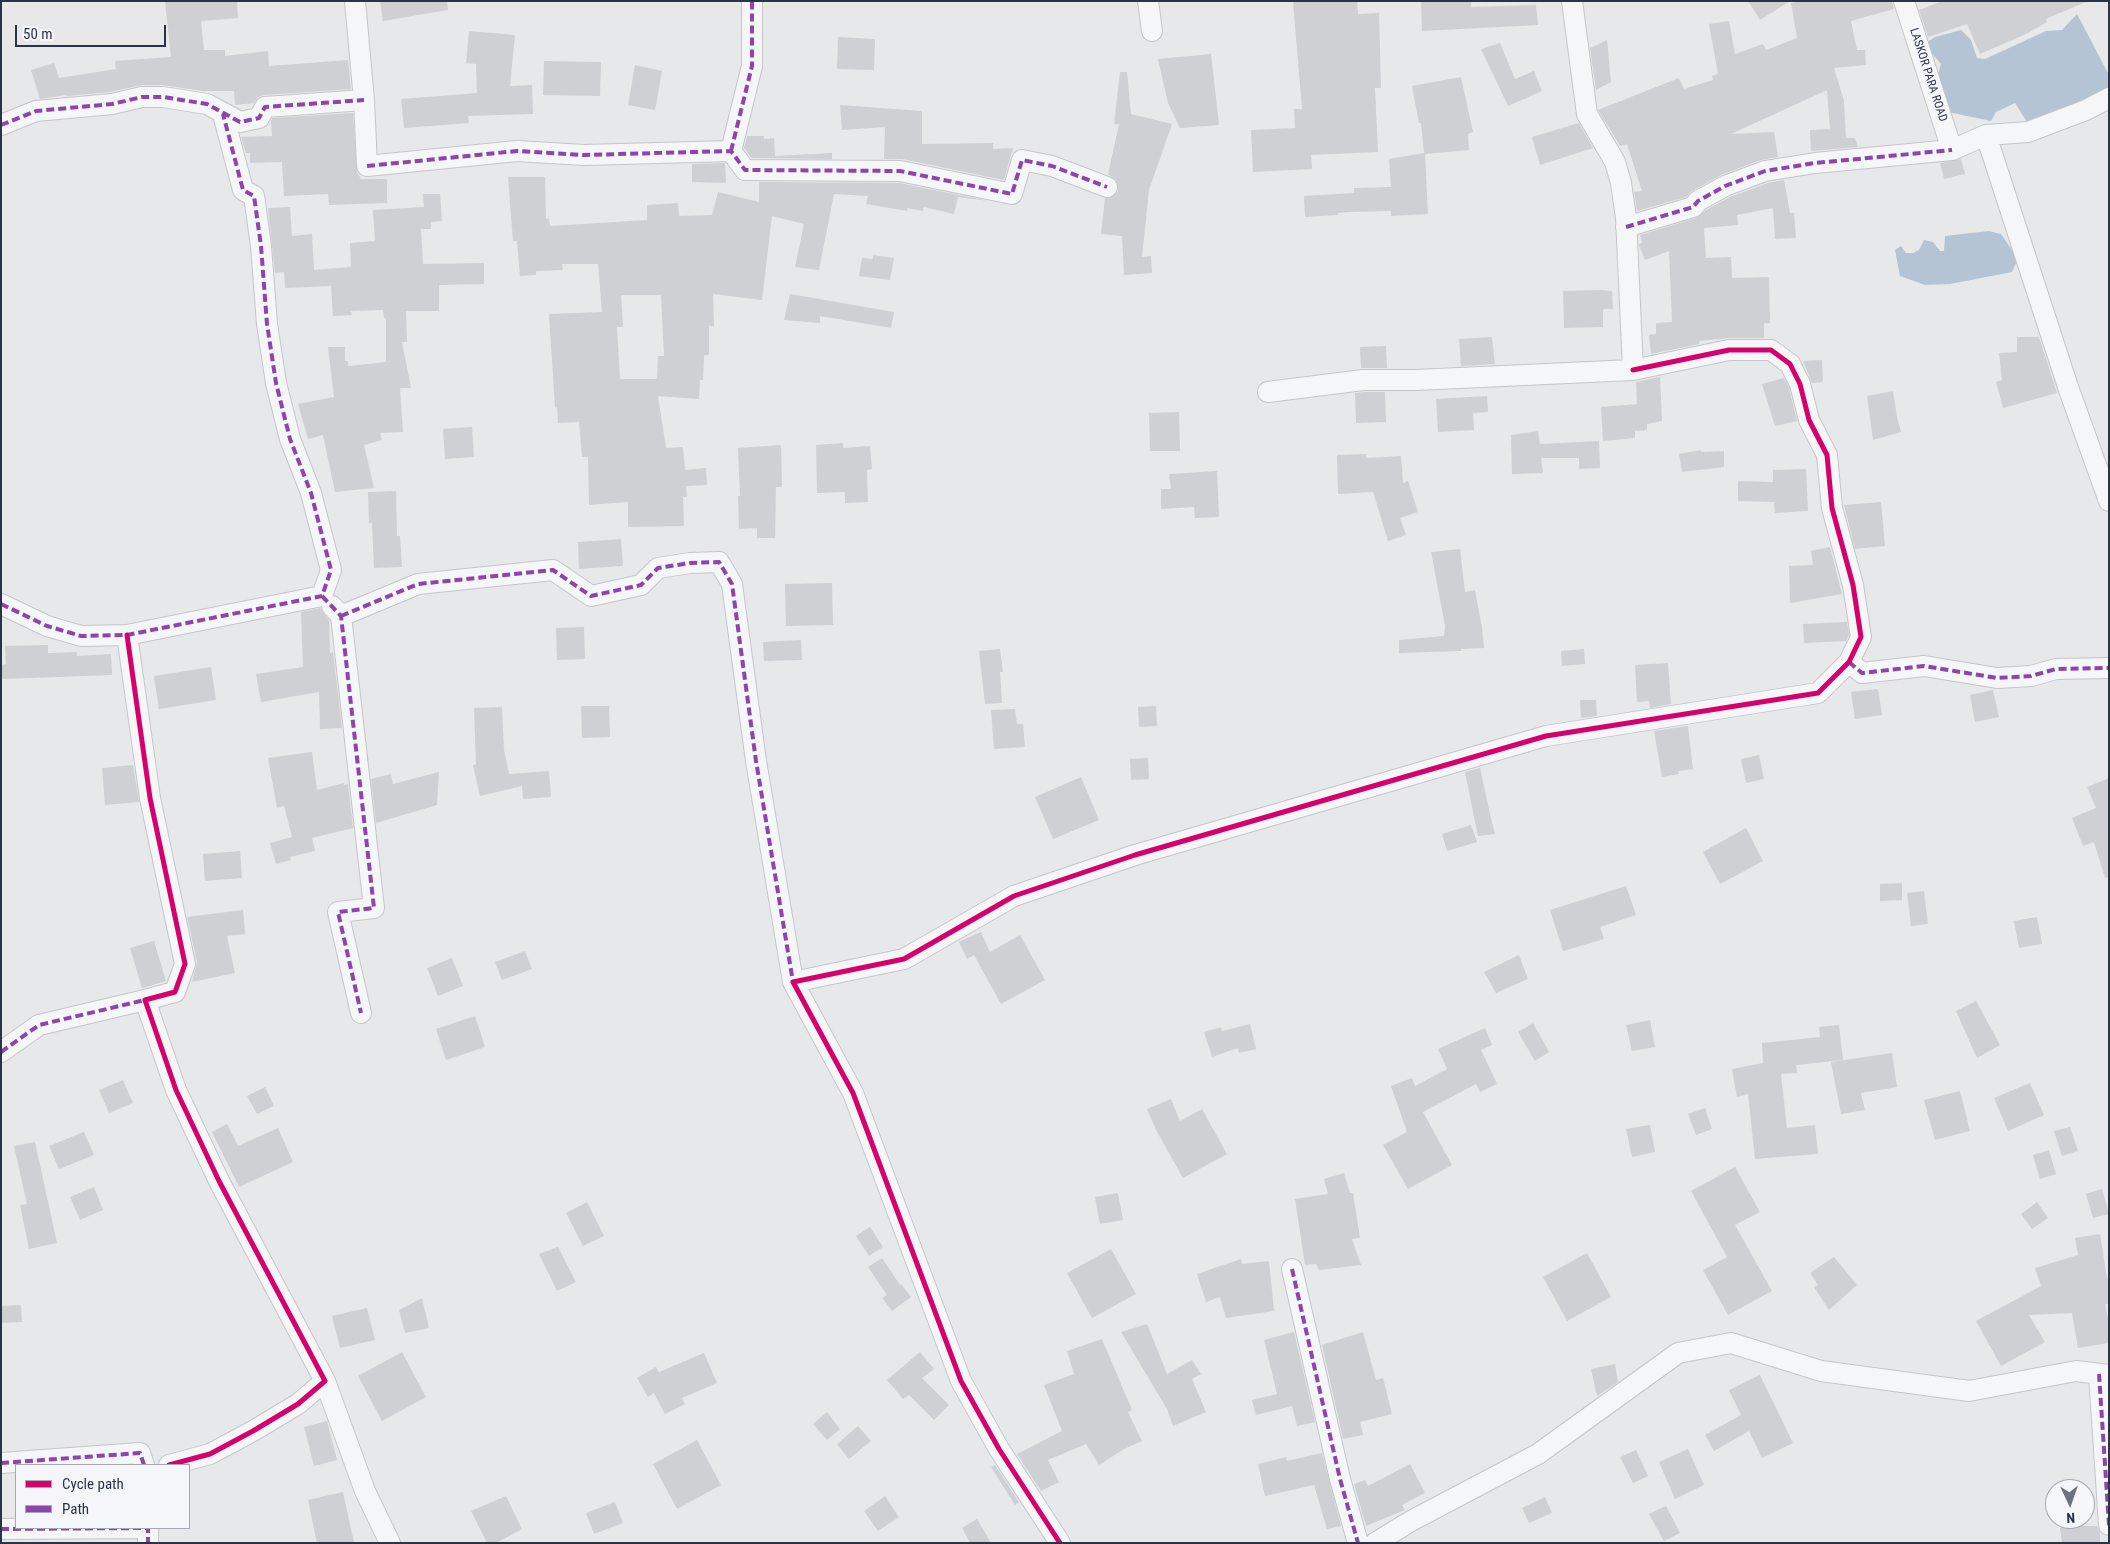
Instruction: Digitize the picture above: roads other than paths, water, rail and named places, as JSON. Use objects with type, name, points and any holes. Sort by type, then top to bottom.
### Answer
[{"type":"street","points":[[356,1],[367,166],[517,151],[584,155],[731,151]]},
{"type":"street","points":[[731,151],[752,66],[752,1]]},
{"type":"street","points":[[1148,1],[1152,31]]},
{"type":"street","points":[[1572,1],[1587,114],[1615,162],[1621,183],[1626,227],[1633,370]]},
{"type":"street","name":"LASKOR PARA ROAD","points":[[1904,1],[1952,150]]},
{"type":"street","points":[[1,125],[36,111],[112,104],[142,97],[164,96],[207,104],[240,122],[260,118],[265,107],[364,100]]},
{"type":"street","points":[[1626,227],[1694,207],[1698,201],[1725,186],[1765,171],[1815,163],[1952,150],[1986,135],[2028,132],[2086,110],[2109,98]]},
{"type":"street","points":[[223,114],[243,190],[254,196],[261,246],[266,324],[276,383],[290,439],[311,493],[331,570],[322,596]]},
{"type":"street","points":[[1986,135],[2068,387],[2109,501]]},
{"type":"street","points":[[731,151],[745,170],[900,172],[1012,194],[1022,160],[1052,166],[1107,187]]},
{"type":"street","points":[[793,982],[904,959],[1014,896],[1135,855],[1546,736],[1818,693],[1849,662],[1861,636],[1853,585],[1832,508],[1827,455],[1809,420],[1800,384],[1790,364],[1771,350],[1729,350],[1633,370],[1416,380],[1363,380],[1268,392]]},
{"type":"street","points":[[341,616],[418,584],[553,570],[591,596],[641,585],[658,568],[690,563],[719,562],[732,584],[756,762],[793,982],[853,1093],[961,1381],[999,1449],[1060,1543]]},
{"type":"street","points":[[322,596],[341,616],[374,908],[338,912],[361,1013]]},
{"type":"street","points":[[1,604],[47,626],[81,636],[127,635],[322,596]]},
{"type":"street","points":[[1,1052],[38,1025],[175,992],[185,964],[150,798],[127,635]]},
{"type":"street","points":[[1849,662],[1862,673],[1924,666],[1997,678],[2031,676],[2056,669],[2109,668]]},
{"type":"street","points":[[145,1000],[176,1090],[218,1182],[325,1381],[365,1491],[390,1543]]},
{"type":"street","points":[[1292,1268],[1340,1479],[1358,1543]]},
{"type":"street","points":[[1375,1543],[1411,1521],[1538,1454],[1678,1354],[1732,1343],[1821,1371],[1970,1391],[2076,1372],[2104,1374],[2109,1525]]},
{"type":"street","points":[[173,1464],[210,1454],[253,1432],[298,1404],[325,1381]]},
{"type":"street","points":[[1,1463],[140,1453],[144,1464]]},
{"type":"street","points":[[1,1529],[15,1529]]},
{"type":"street","points":[[148,1529],[148,1543]]},
{"type":"water","points":[[2077,14],[2109,75],[2109,91],[2027,122],[2015,103],[1996,112],[1991,121],[1948,112],[1935,85],[1941,64],[1924,44],[1935,37],[1961,30],[1971,40],[1977,58],[1985,59],[2046,31],[2062,30]]},
{"type":"water","points":[[1989,231],[2001,234],[2012,250],[2017,261],[2012,272],[1950,284],[1925,285],[1900,276],[1895,250],[1901,246],[1906,253],[1913,253],[1919,250],[1924,240],[1933,242],[1940,251],[1944,251],[1945,236]]}]
